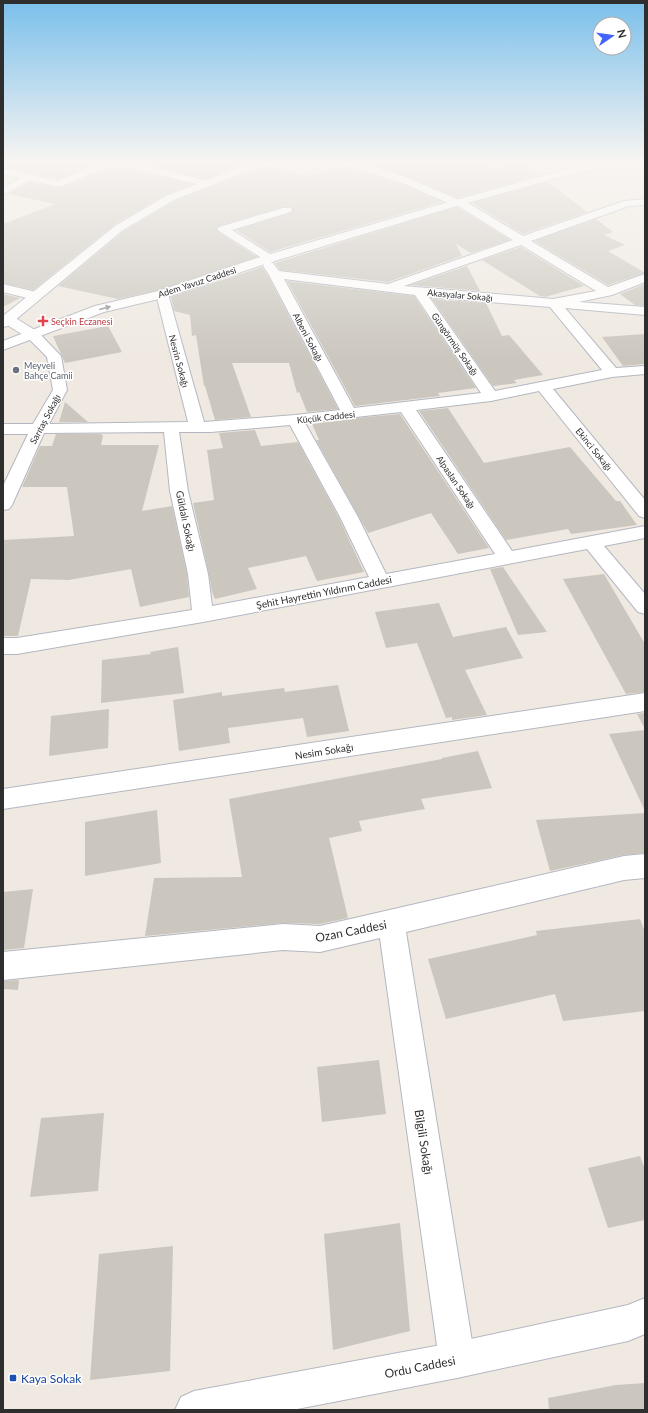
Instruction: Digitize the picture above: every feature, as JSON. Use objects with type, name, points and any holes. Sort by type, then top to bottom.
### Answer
[{"type":"street","points":[[6,322],[35,296],[121,227]]},
{"type":"street","name":"Albeni Sokağı","points":[[230,227],[223,229],[267,259],[350,415]]},
{"type":"street","name":"Adem Yavuz Caddesi","points":[[3,346],[100,309],[162,294],[267,259],[374,227]]},
{"type":"street","points":[[501,227],[607,292]]},
{"type":"street","points":[[390,288],[560,227]]},
{"type":"street","name":"Akasyalar Sokağı","points":[[275,274],[419,292],[645,311]]},
{"type":"street","points":[[612,373],[554,303],[607,292],[645,278]]},
{"type":"street","points":[[3,288],[35,296]]},
{"type":"street","name":"Güngörmüş Sokağı","points":[[419,292],[491,396]]},
{"type":"street","name":"Nesrin Sokağı","points":[[162,294],[197,427]]},
{"type":"street","name":"Sarıtaş Sokağı","points":[[3,505],[38,429],[60,390],[54,356],[33,335],[6,322]]},
{"type":"street","name":"Küçük Caddesi","points":[[3,429],[197,427],[350,415],[491,396],[612,373],[645,370]]},
{"type":"street","name":"Ekinci Sokağı","points":[[543,386],[645,512]]},
{"type":"street","name":"Alpaslan Sokağı","points":[[406,407],[507,557]]},
{"type":"street","points":[[295,420],[349,517],[380,581]]},
{"type":"street","name":"Güldalı Sokağı","points":[[171,428],[179,491],[198,574],[203,615]]},
{"type":"street","name":"Şehit Hayrettin Yıldırım Caddesi","points":[[3,646],[17,646],[203,615],[645,532]]},
{"type":"street","points":[[591,542],[645,608]]},
{"type":"street","name":"Nesim Sokağı","points":[[3,799],[645,702]]},
{"type":"street","name":"Ozan Caddesi","points":[[3,966],[283,937],[320,939],[624,868],[645,866]]},
{"type":"street","name":"Bilgili Sokağı","points":[[390,923],[457,1360]]},
{"type":"street","name":"Ordu Caddesi","points":[[194,1410],[457,1360],[628,1323],[645,1316]]},
{"type":"building","points":[[3,227],[112,227],[33,290],[3,283]]},
{"type":"building","points":[[131,227],[218,227],[216,228],[218,232],[257,257],[158,290],[118,299],[58,286]]},
{"type":"building","points":[[246,227],[356,227],[270,252],[236,230]]},
{"type":"building","points":[[392,227],[489,227],[510,240],[471,253],[456,244],[462,256],[388,282],[280,270],[275,263]]},
{"type":"building","points":[[511,227],[544,227],[523,234]]},
{"type":"building","points":[[574,227],[606,227],[613,232],[604,235],[625,245],[608,251],[645,273],[608,285],[534,241]]},
{"type":"building","points":[[521,247],[584,286],[545,297],[540,296],[482,260]]},
{"type":"building","points":[[467,266],[480,291],[411,285]]},
{"type":"building","points":[[262,267],[338,409],[307,412],[299,392],[297,393],[289,363],[232,363],[251,417],[215,420],[204,386],[196,335],[192,336],[190,315],[174,311],[171,297]]},
{"type":"building","points":[[287,281],[414,296],[476,388],[438,393],[440,396],[355,406]]},
{"type":"building","points":[[645,284],[645,306],[635,305],[620,294]]},
{"type":"building","points":[[3,294],[20,298],[3,307]]},
{"type":"building","points":[[432,299],[486,303],[502,336],[509,335],[543,375],[514,380],[517,383],[493,386]]},
{"type":"building","points":[[108,326],[122,352],[65,363],[53,336]]},
{"type":"building","points":[[645,334],[645,364],[623,366],[602,337]]},
{"type":"building","points":[[65,402],[88,422],[59,422]]},
{"type":"building","points":[[448,408],[484,463],[570,447],[616,501],[620,501],[637,525],[571,534],[568,529],[506,540],[419,411]]},
{"type":"building","points":[[400,414],[489,548],[458,554],[431,513],[368,533],[316,440],[319,440],[312,424],[345,420],[351,421],[356,418]]},
{"type":"building","points":[[255,430],[261,446],[298,442],[339,518],[364,572],[317,581],[306,556],[248,568],[257,589],[215,599],[212,592],[193,503],[214,500],[207,450],[223,448],[219,433]]},
{"type":"building","points":[[56,434],[101,434],[103,436],[101,445],[159,445],[142,511],[172,506],[187,574],[189,597],[140,607],[131,569],[69,580],[31,579],[18,636],[3,636],[3,540],[74,536],[67,487],[22,487],[40,446],[52,446]]},
{"type":"building","points":[[503,567],[547,632],[518,635],[490,569]]},
{"type":"building","points":[[604,574],[645,644],[645,692],[626,694],[563,579]]},
{"type":"building","points":[[439,603],[453,637],[506,627],[523,658],[465,670],[487,715],[452,720],[452,717],[446,718],[417,643],[386,648],[375,612]]},
{"type":"building","points":[[178,647],[184,693],[101,703],[102,660],[151,654],[150,652]]},
{"type":"building","points":[[338,685],[349,731],[307,737],[303,718],[228,728],[230,743],[179,751],[173,700],[222,692],[222,696],[284,688],[285,692]]},
{"type":"building","points":[[109,709],[108,748],[49,756],[51,716]]},
{"type":"building","points":[[645,713],[645,729],[637,714]]},
{"type":"building","points":[[645,730],[645,811],[609,734]]},
{"type":"building","points":[[478,751],[492,788],[421,799],[425,809],[359,821],[362,831],[329,838],[348,918],[320,924],[283,923],[145,936],[154,878],[242,877],[229,799]]},
{"type":"building","points":[[157,810],[161,863],[85,876],[85,822]]},
{"type":"building","points":[[645,813],[645,853],[624,855],[550,871],[536,820]]},
{"type":"building","points":[[33,889],[24,948],[3,950],[3,892]]},
{"type":"building","points":[[640,919],[645,932],[645,1011],[563,1021],[555,994],[446,1019],[428,959],[537,935],[536,931]]},
{"type":"building","points":[[19,980],[18,990],[3,989],[3,981]]},
{"type":"building","points":[[379,1060],[386,1114],[322,1122],[317,1067]]},
{"type":"building","points":[[104,1113],[98,1191],[30,1197],[41,1118]]},
{"type":"building","points":[[640,1156],[645,1169],[645,1220],[608,1228],[588,1168]]},
{"type":"building","points":[[400,1223],[410,1331],[333,1350],[324,1234]]},
{"type":"building","points":[[173,1246],[170,1371],[90,1380],[99,1254]]},
{"type":"building","points":[[645,1383],[645,1410],[549,1410],[548,1398],[616,1385]]},
{"type":"place","name":"Seçkin Eczanesi","points":[[43,321]]},
{"type":"place","name":"Meyveli Bahçe Camii","points":[[16,370]]},
{"type":"place","name":"Kaya Sokak","points":[[13,1378]]}]
